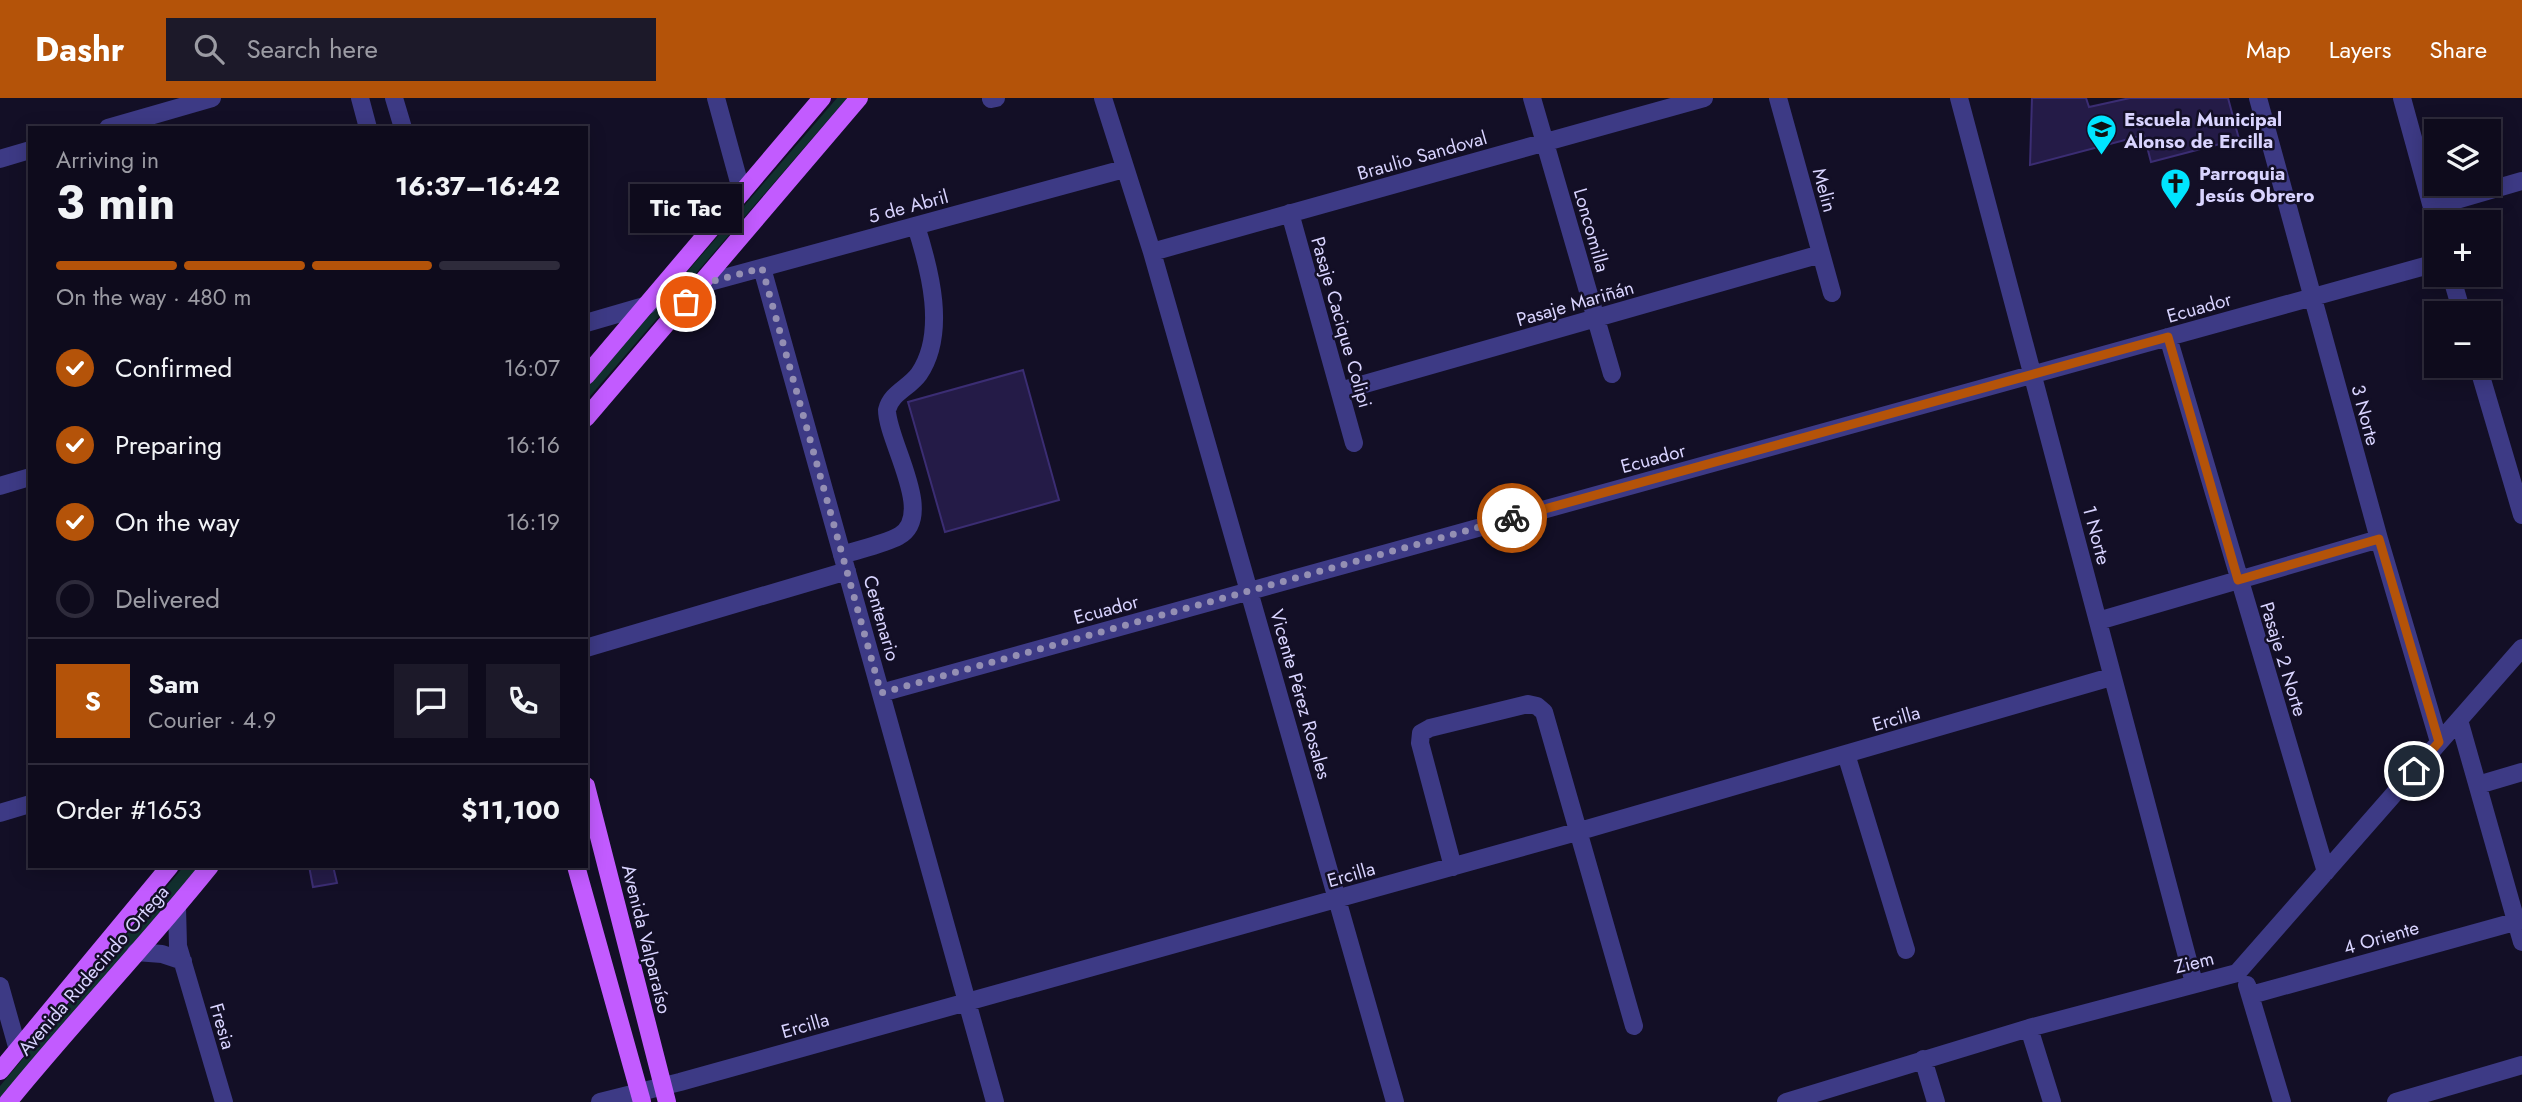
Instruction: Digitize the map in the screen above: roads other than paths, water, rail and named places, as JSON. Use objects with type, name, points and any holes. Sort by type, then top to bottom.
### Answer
[{"type":"main road","points":[[588,374],[822,98]]},
{"type":"main road","points":[[588,416],[859,98]]},
{"type":"main road","name":"Avenida Valparaíso","points":[[588,794],[665,1094]]},
{"type":"main road","name":"Avenida Rudecindo Ortega","points":[[0,1071],[168,868]]},
{"type":"main road","name":"Avenida Rudecindo Ortega","points":[[8,1102],[63,1034],[208,868]]},
{"type":"main road","points":[[577,868],[640,1097]]},
{"type":"street","points":[[115,126],[212,98]]},
{"type":"street","points":[[360,98],[367,126]]},
{"type":"street","points":[[394,98],[402,126]]},
{"type":"street","points":[[716,98],[742,193]]},
{"type":"street","name":"Vicente Pérez Rosales","points":[[1103,98],[1152,252],[1395,1102]]},
{"type":"street","name":"Loncomilla","points":[[1532,98],[1612,374]]},
{"type":"street","name":"Braulio Sandoval","points":[[1152,252],[1704,98]]},
{"type":"street","name":"Melin","points":[[1778,98],[1832,293]]},
{"type":"street","name":"1 Norte","points":[[1959,98],[2194,983]]},
{"type":"street","name":"3 Norte","points":[[2258,98],[2379,539],[2439,742]]},
{"type":"street","points":[[2402,98],[2433,210]]},
{"type":"street","points":[[0,159],[28,151]]},
{"type":"street","name":"5 de Abril","points":[[702,284],[1124,169]]},
{"type":"street","points":[[2445,210],[2522,181]]},
{"type":"street","name":"Pasaje Cacique Colipi","points":[[1290,214],[1354,443]]},
{"type":"street","points":[[588,647],[844,563],[897,537],[907,529],[913,516],[913,500],[887,410],[895,395],[917,378],[931,345],[931,283],[916,226]]},
{"type":"street","name":"Pasaje Mariñán","points":[[1340,391],[1821,254]]},
{"type":"street","name":"Ecuador","points":[[881,693],[2424,266]]},
{"type":"street","name":"Centenario","points":[[762,268],[995,1102]]},
{"type":"street","points":[[588,322],[648,305]]},
{"type":"street","name":"Pasaje 2 Norte","points":[[2168,337],[2326,872]]},
{"type":"street","points":[[2482,378],[2522,515]]},
{"type":"street","points":[[0,486],[28,478]]},
{"type":"street","points":[[2098,621],[2379,539]]},
{"type":"street","name":"Ziem","points":[[1786,1102],[1819,1097],[1923,1059],[2029,1028],[2237,973],[2522,648]]},
{"type":"street","name":"Ercilla","points":[[600,1102],[665,1094],[967,1002],[1580,831],[2111,677]]},
{"type":"street","points":[[1453,867],[1420,743],[1421,733],[1430,728],[1528,704],[1537,706],[1544,712],[1634,1026]]},
{"type":"street","points":[[2459,720],[2519,921],[2522,943]]},
{"type":"street","points":[[1846,754],[1906,950]]},
{"type":"street","points":[[2478,785],[2522,772]]},
{"type":"street","points":[[0,813],[28,805]]},
{"type":"street","name":"Fresia","points":[[177,907],[176,931],[183,961],[224,1102]]},
{"type":"street","name":"4 Oriente","points":[[2251,995],[2519,921]]},
{"type":"street","points":[[136,952],[162,954],[183,961]]},
{"type":"street","points":[[2237,973],[2249,988],[2282,1102]]},
{"type":"street","points":[[0,986],[18,1050]]},
{"type":"street","points":[[2029,1028],[2053,1102]]},
{"type":"street","points":[[1923,1059],[1937,1102]]},
{"type":"street","points":[[2396,1102],[2522,1065]]},
{"type":"place","name":"Escuela Municipal Alonso de Ercilla","points":[[2101,157]]},
{"type":"place","name":"Parroquia Jesús Obrero","points":[[2176,211]]},
{"type":"place","name":"Tic Tac","points":[[686,302]]}]
